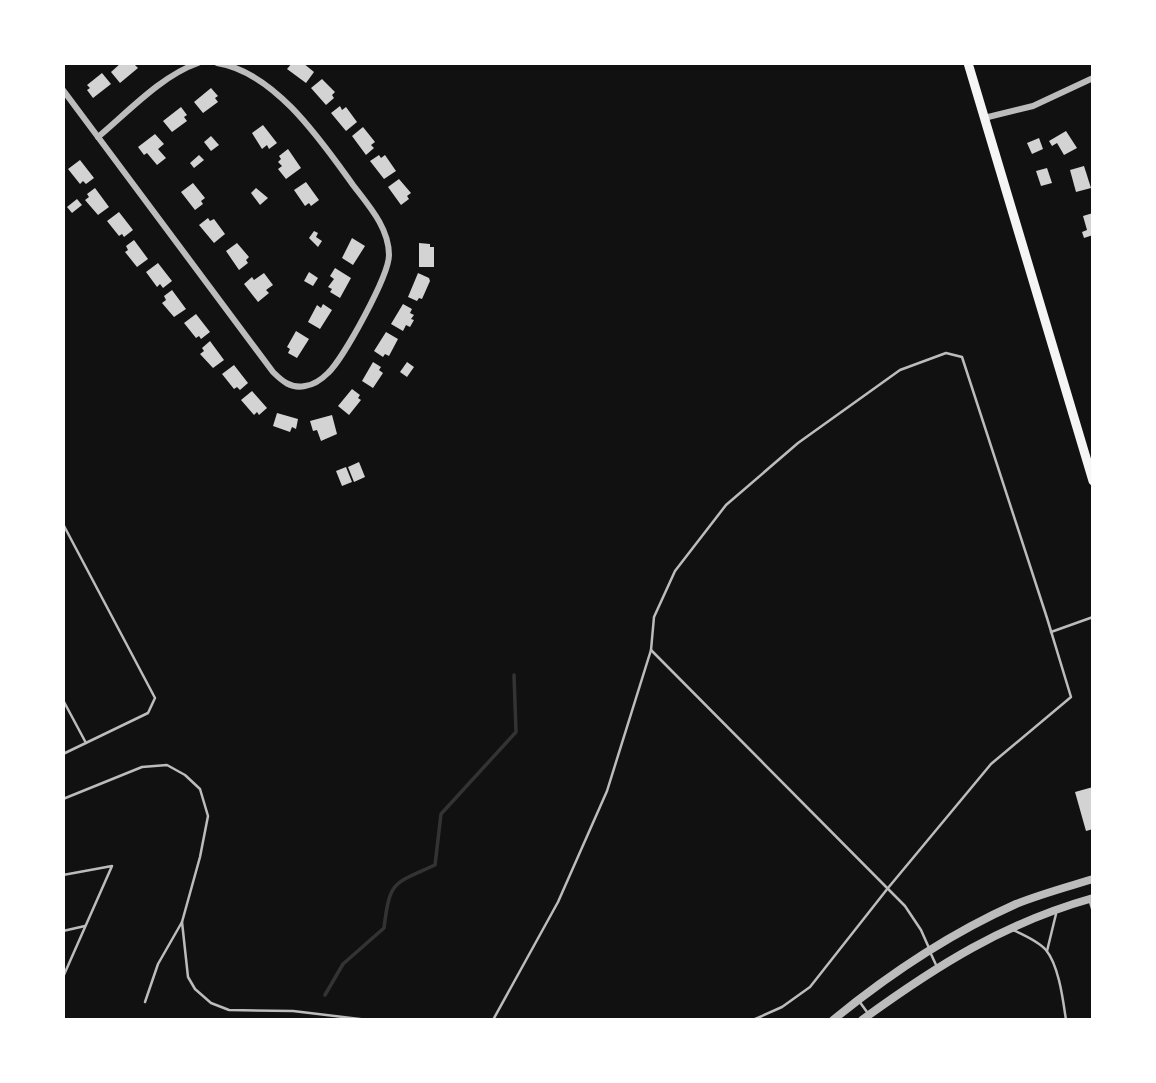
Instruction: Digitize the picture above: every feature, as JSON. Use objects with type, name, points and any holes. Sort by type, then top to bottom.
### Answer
[{"type":"main road","points":[[968,63],[1093,481]]},
{"type":"street","points":[[98,137],[163,82],[178,71],[198,63]]},
{"type":"street","points":[[63,90],[273,372],[289,385],[306,386],[315,383],[331,370],[379,289],[389,260],[386,236],[373,212],[301,116],[260,82],[227,65],[217,63]]},
{"type":"street","points":[[984,118],[1033,106],[1093,78]]},
{"type":"street","points":[[834,1020],[930,951],[966,929],[1019,903],[1093,879]]},
{"type":"street","points":[[868,1018],[937,967],[1009,929],[1091,898]]},
{"type":"lane","points":[[493,1020],[558,902],[607,791],[651,650],[654,617],[676,571],[726,505],[798,443],[900,370],[946,353],[961,357],[1070,697],[992,764],[888,888],[810,987],[782,1007],[752,1020]]},
{"type":"lane","points":[[63,524],[155,698],[148,713],[63,754]]},
{"type":"lane","points":[[1051,632],[1093,617]]},
{"type":"lane","points":[[651,650],[888,888],[914,919],[937,967]]},
{"type":"lane","points":[[63,700],[86,743]]},
{"type":"lane","points":[[63,799],[142,767],[166,765],[185,775],[200,789],[208,816],[201,857],[182,922],[158,964],[145,1002]]},
{"type":"lane","points":[[63,875],[112,866],[63,977]]},
{"type":"lane","points":[[1091,898],[1093,912]]},
{"type":"lane","points":[[1047,951],[1058,909]]},
{"type":"lane","points":[[182,922],[188,977],[195,989],[211,1003],[229,1010],[293,1011],[368,1020]]},
{"type":"lane","points":[[63,931],[85,926]]},
{"type":"lane","points":[[1009,929],[1026,936],[1047,951],[1058,979],[1066,1020]]},
{"type":"lane","points":[[859,1000],[868,1018]]},
{"type":"building","points":[[121,63],[133,63],[138,68],[120,83],[111,72]]},
{"type":"building","points":[[292,63],[303,63],[314,72],[306,83],[287,69]]},
{"type":"building","points":[[102,73],[111,84],[93,98],[87,85]]},
{"type":"building","points":[[322,79],[335,92],[332,95],[334,98],[326,105],[311,88]]},
{"type":"building","points":[[211,88],[218,96],[215,98],[218,102],[203,113],[194,102]]},
{"type":"building","points":[[340,106],[342,110],[346,107],[357,122],[346,131],[331,113]]},
{"type":"building","points":[[181,107],[187,115],[184,117],[187,121],[172,132],[163,121]]},
{"type":"building","points":[[263,125],[277,143],[269,149],[267,145],[262,149],[252,133]]},
{"type":"building","points":[[363,127],[375,142],[371,145],[374,148],[366,155],[352,136]]},
{"type":"building","points":[[1066,131],[1077,148],[1064,155],[1057,143],[1052,146],[1049,141]]},
{"type":"building","points":[[155,134],[164,144],[158,149],[166,158],[157,165],[138,147]]},
{"type":"building","points":[[211,136],[219,145],[211,151],[204,142]]},
{"type":"building","points":[[1039,138],[1043,149],[1032,154],[1027,143]]},
{"type":"building","points":[[288,149],[301,168],[286,179],[278,169],[282,166],[278,162],[281,159],[279,156]]},
{"type":"building","points":[[199,155],[204,160],[194,168],[190,163]]},
{"type":"building","points":[[379,155],[381,158],[385,155],[396,171],[384,179],[370,161]]},
{"type":"building","points":[[80,160],[94,178],[86,184],[83,181],[80,184],[68,169]]},
{"type":"building","points":[[1084,166],[1091,188],[1076,192],[1070,170]]},
{"type":"building","points":[[1047,168],[1052,183],[1041,186],[1036,171]]},
{"type":"building","points":[[399,179],[411,193],[407,196],[409,199],[401,205],[388,187]]},
{"type":"building","points":[[306,182],[319,200],[311,206],[309,203],[305,206],[294,190]]},
{"type":"building","points":[[193,183],[205,198],[201,201],[203,204],[195,210],[181,192]]},
{"type":"building","points":[[95,188],[109,207],[98,215],[85,200],[89,197],[87,194]]},
{"type":"building","points":[[256,188],[268,198],[260,205],[251,193]]},
{"type":"building","points":[[77,199],[82,205],[72,213],[67,207]]},
{"type":"building","points":[[119,212],[133,230],[124,237],[122,234],[119,236],[107,221]]},
{"type":"building","points":[[1093,213],[1093,235],[1084,238],[1082,232],[1087,230],[1083,216]]},
{"type":"building","points":[[208,218],[210,221],[214,219],[225,234],[214,243],[199,225]]},
{"type":"building","points":[[314,231],[318,233],[316,237],[322,241],[318,247],[309,238]]},
{"type":"building","points":[[352,238],[365,246],[353,265],[342,258]]},
{"type":"building","points":[[134,240],[148,259],[137,267],[125,252],[128,250],[126,246]]},
{"type":"building","points":[[237,243],[249,257],[246,260],[248,263],[239,270],[226,251]]},
{"type":"building","points":[[419,243],[434,247],[434,267],[419,267]]},
{"type":"building","points":[[158,263],[172,281],[163,288],[160,284],[157,287],[146,272]]},
{"type":"building","points":[[335,268],[351,278],[340,298],[330,292],[332,289],[328,287],[334,279],[330,276]]},
{"type":"building","points":[[309,272],[318,278],[313,286],[304,281]]},
{"type":"building","points":[[264,273],[273,285],[266,290],[269,293],[258,302],[244,284],[252,277],[254,280]]},
{"type":"building","points":[[418,273],[430,281],[422,299],[417,301],[408,297]]},
{"type":"building","points":[[172,290],[186,309],[174,317],[162,303],[166,300],[164,296]]},
{"type":"building","points":[[323,304],[332,310],[320,329],[308,322],[317,305],[321,308]]},
{"type":"building","points":[[403,304],[412,309],[410,313],[414,315],[411,319],[414,320],[410,327],[406,325],[403,331],[391,324]]},
{"type":"building","points":[[196,314],[210,332],[201,339],[199,336],[196,338],[184,323]]},
{"type":"building","points":[[296,331],[309,339],[297,358],[288,353],[290,349],[287,347]]},
{"type":"building","points":[[386,332],[398,339],[389,356],[385,354],[383,357],[374,351]]},
{"type":"building","points":[[210,341],[224,360],[213,368],[200,354]]},
{"type":"building","points":[[373,362],[381,367],[379,370],[383,373],[373,388],[362,381]]},
{"type":"building","points":[[407,362],[414,367],[407,377],[400,372]]},
{"type":"building","points":[[234,365],[248,383],[240,390],[237,387],[234,389],[222,374]]},
{"type":"building","points":[[352,389],[360,395],[358,398],[361,400],[349,415],[338,406]]},
{"type":"building","points":[[252,391],[267,408],[259,415],[257,412],[254,415],[241,400]]},
{"type":"building","points":[[277,413],[298,419],[296,429],[292,427],[290,432],[273,426]]},
{"type":"building","points":[[332,415],[337,434],[321,441],[317,430],[313,431],[310,421]]},
{"type":"building","points":[[359,462],[365,477],[354,482],[348,467]]},
{"type":"building","points":[[346,467],[352,482],[342,486],[336,471]]},
{"type":"building","points":[[1093,787],[1093,829],[1086,831],[1075,792]]},
{"type":"waterway","points":[[325,995],[343,964],[384,928],[389,901],[396,886],[410,876],[435,865],[441,814],[516,732],[514,675]]}]
